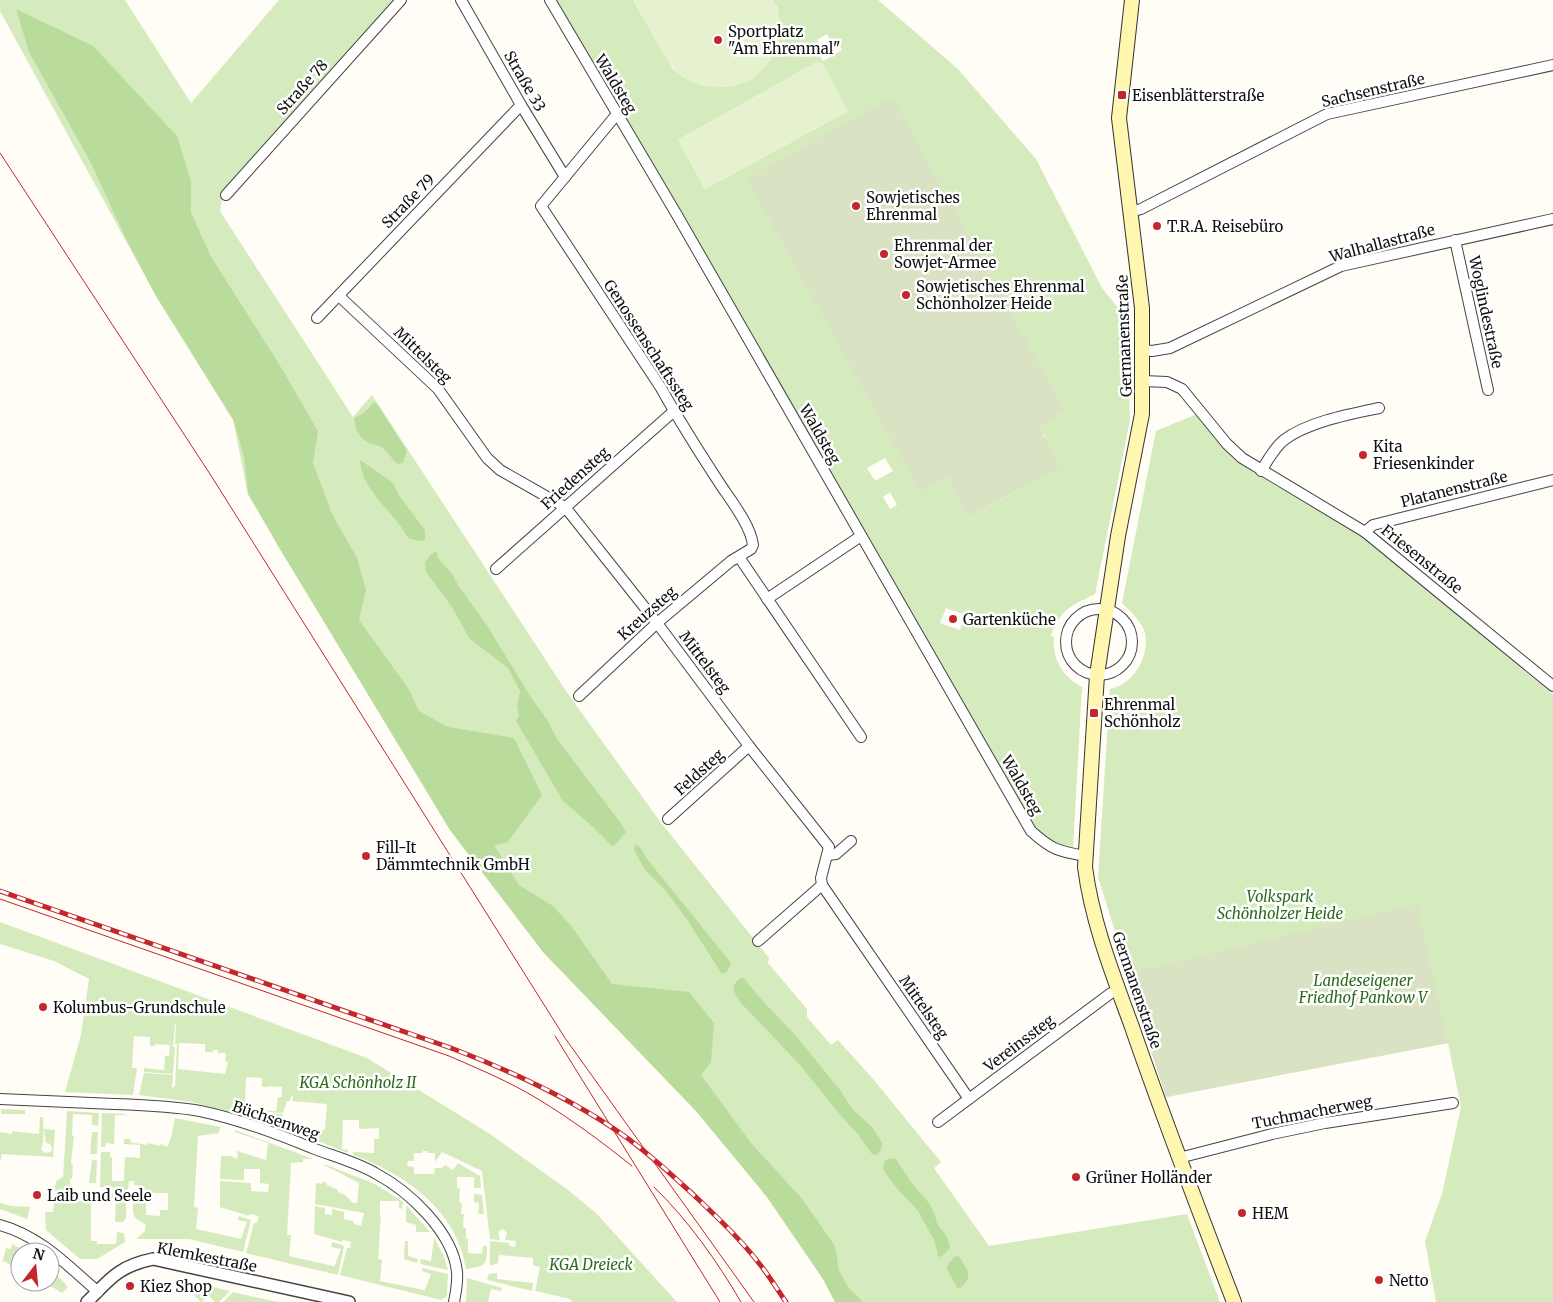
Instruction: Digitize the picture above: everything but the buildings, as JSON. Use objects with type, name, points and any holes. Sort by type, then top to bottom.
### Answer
[{"type":"main road","name":"Germanenstraße","points":[[1132,0],[1120,118],[1142,308],[1142,414],[1118,532],[1097,675],[1085,856],[1089,897],[1119,991],[1158,1104],[1234,1302]]},
{"type":"street","name":"Straße 78","points":[[226,194],[401,0]]},
{"type":"street","name":"Straße 33","points":[[460,0],[521,106],[566,177]]},
{"type":"street","name":"Waldsteg","points":[[550,0],[677,215],[1031,831],[1058,851],[1085,856]]},
{"type":"street","name":"Sachsenstraße","points":[[1130,212],[1141,209],[1327,114],[1553,65]]},
{"type":"street","name":"Straße 79","points":[[317,318],[521,106]]},
{"type":"street","name":"Genossenschaftssteg","points":[[617,114],[541,206],[661,388],[747,528],[753,545],[751,549],[739,557]]},
{"type":"street","name":"Walhallastraße","points":[[1143,350],[1152,351],[1170,348],[1341,266],[1553,219]]},
{"type":"street","name":"Woglindestraße","points":[[1456,240],[1488,390]]},
{"type":"street","name":"Mittelsteg","points":[[339,296],[438,389],[487,458],[500,470],[565,507],[657,623],[749,746],[829,847],[828,856]]},
{"type":"street","name":"Friesenstraße","points":[[1143,381],[1167,382],[1182,389],[1227,444],[1242,458],[1365,532],[1553,686]]},
{"type":"street","points":[[1262,471],[1273,452],[1283,441],[1294,434],[1337,417],[1379,408]]},
{"type":"street","name":"Friedensteg","points":[[496,569],[674,411]]},
{"type":"street","name":"Platanenstraße","points":[[1365,532],[1373,526],[1553,480]]},
{"type":"street","points":[[767,599],[861,536]]},
{"type":"street","points":[[739,557],[861,737]]},
{"type":"street","name":"Kreuzsteg","points":[[579,696],[657,623],[731,561],[739,557]]},
{"type":"street","points":[[1106,610],[1120,617],[1126,623],[1131,632],[1131,651],[1122,666],[1106,674],[1097,675],[1087,673],[1072,661],[1066,642],[1071,625],[1082,614],[1090,611],[1106,610]]},
{"type":"street","name":"Feldsteg","points":[[668,820],[749,746]]},
{"type":"street","points":[[758,941],[822,885],[821,878],[828,856],[836,854],[852,841]]},
{"type":"street","name":"Mittelsteg","points":[[822,885],[969,1099]]},
{"type":"street","name":"Vereinssteg","points":[[938,1122],[1111,993],[1119,991]]},
{"type":"street","name":"Büchsenweg","points":[[0,1099],[154,1106],[200,1111],[279,1134],[376,1173],[403,1191],[429,1215],[440,1230],[453,1255],[457,1271],[457,1289],[454,1302]]},
{"type":"street","name":"Tuchmacherweg","points":[[1179,1158],[1291,1130],[1453,1103]]},
{"type":"street","points":[[0,1225],[20,1232],[37,1241],[98,1292]]},
{"type":"street","name":"Klemkestraße","points":[[87,1302],[127,1266],[153,1260],[349,1302]]},
{"type":"green space","points":[[0,0],[125,0],[191,103],[279,0],[395,0],[224,189],[220,211],[353,417],[372,395],[568,694],[659,820],[769,958],[768,963],[807,1009],[807,1017],[831,1045],[838,1040],[873,1079],[941,1162],[934,1168],[989,1246],[1187,1214],[1220,1302],[835,1302],[823,1279],[767,1197],[696,1111],[543,952],[450,830],[248,495],[233,420],[156,296],[0,11]]},
{"type":"green space","points":[[547,0],[633,0],[673,69],[683,77],[696,83],[778,9],[772,0],[878,0],[958,69],[1036,159],[1102,288],[1123,314],[1128,353],[1130,420],[1095,594],[1067,609],[1059,619],[1051,636],[1054,637],[1055,653],[1060,666],[1069,678],[1082,687],[1073,849],[1057,845],[1032,825]],"holes":[[[827,34],[834,46],[838,44],[842,50],[823,61],[819,55],[825,51],[817,40]],[[817,62],[848,111],[705,189],[678,140]],[[1040,426],[1045,434],[1024,487],[969,517],[947,478],[920,492]],[[885,458],[893,471],[875,481],[867,468]],[[890,492],[897,505],[890,509],[883,497]],[[946,608],[965,615],[960,630],[940,623]]]},
{"type":"green space","name":"Sportplatz \"Am Ehrenmal\"","points":[[633,0],[772,0],[780,20],[780,40],[765,68],[747,82],[723,87],[698,84],[683,77],[670,63]]},
{"type":"green space","points":[[16,9],[93,46],[177,136],[191,181],[191,212],[210,255],[279,364],[318,431],[313,463],[332,514],[357,558],[366,590],[359,620],[408,688],[419,711],[448,727],[514,738],[542,795],[507,843],[494,845],[519,885],[553,906],[572,927],[612,984],[689,992],[714,1023],[711,1062],[701,1075],[751,1143],[803,1200],[835,1246],[839,1271],[848,1287],[863,1302],[835,1302],[823,1279],[767,1197],[696,1111],[543,952],[450,830],[278,546],[248,493],[244,457],[234,421],[156,296],[126,239],[91,163],[29,52]]},
{"type":"green space","points":[[817,62],[823,64],[848,111],[705,189],[678,140]]},
{"type":"green space","name":"Sowjetisches Ehrenmal Schönholzer Heide","points":[[892,97],[1065,411],[1040,426],[1060,467],[969,517],[947,478],[920,492],[747,179]]},
{"type":"green space","points":[[374,402],[378,405],[407,451],[403,463],[397,464],[384,449],[366,441],[358,433],[354,418],[364,413]]},
{"type":"green space","name":"Volkspark Schönholzer Heide","points":[[1197,414],[1229,454],[1240,464],[1356,531],[1553,695],[1553,1302],[1436,1302],[1425,1241],[1442,1194],[1461,1107],[1448,1043],[1166,1097],[1126,974],[1119,944],[1098,877],[1110,689],[1122,685],[1133,676],[1143,658],[1146,644],[1146,637],[1142,626],[1122,603],[1156,431]]},
{"type":"green space","points":[[360,460],[392,482],[400,497],[425,530],[425,540],[419,541],[408,538],[372,492],[366,482]]},
{"type":"green space","points":[[437,551],[438,558],[453,575],[488,627],[530,696],[548,721],[557,739],[620,822],[626,832],[615,845],[612,846],[563,801],[516,721],[519,716],[517,706],[520,691],[508,668],[470,639],[452,607],[426,572],[425,563],[430,555]]},
{"type":"green space","points":[[635,844],[640,847],[647,859],[731,963],[727,972],[722,974],[686,918],[665,890],[645,870],[634,850]]},
{"type":"green space","name":"Landeseigener Friedhof Pankow V","points":[[1417,904],[1448,1043],[1166,1097],[1126,974]]},
{"type":"green space","points":[[0,922],[367,1058],[490,1134],[568,1190],[596,1213],[677,1302],[572,1302],[570,1299],[535,1291],[540,1267],[533,1265],[533,1258],[499,1255],[498,1263],[490,1266],[490,1241],[509,1243],[509,1246],[515,1247],[516,1241],[505,1240],[507,1233],[503,1229],[498,1232],[500,1240],[490,1239],[482,1171],[442,1152],[435,1162],[435,1153],[423,1151],[422,1153],[414,1153],[414,1161],[408,1161],[407,1166],[414,1167],[414,1174],[434,1174],[435,1168],[442,1168],[445,1165],[453,1170],[458,1163],[480,1176],[481,1188],[474,1188],[474,1177],[457,1177],[457,1188],[460,1189],[459,1202],[462,1203],[461,1214],[464,1214],[463,1227],[466,1228],[466,1239],[468,1239],[468,1253],[482,1254],[483,1246],[487,1246],[487,1258],[484,1264],[466,1269],[461,1248],[452,1229],[426,1197],[391,1173],[353,1155],[353,1152],[374,1153],[374,1139],[379,1139],[379,1128],[359,1129],[359,1120],[343,1120],[342,1149],[348,1150],[348,1153],[285,1128],[292,1121],[292,1128],[325,1130],[327,1104],[292,1101],[293,1097],[291,1096],[283,1113],[256,1111],[276,1111],[278,1097],[282,1097],[282,1087],[262,1087],[262,1078],[246,1077],[245,1108],[249,1109],[247,1116],[192,1102],[139,1095],[144,1073],[173,1075],[172,1088],[175,1086],[177,1044],[175,1044],[175,1024],[173,1074],[144,1072],[144,1068],[164,1070],[165,1056],[169,1056],[170,1045],[155,1044],[155,1046],[150,1046],[150,1037],[134,1036],[132,1068],[137,1068],[133,1095],[65,1092],[81,1035],[89,979],[54,961],[0,944]],"holes":[[[179,1043],[205,1044],[205,1052],[218,1050],[218,1053],[226,1053],[225,1061],[228,1062],[225,1074],[178,1069]]]},
{"type":"green space","points":[[743,977],[796,1036],[840,1090],[853,1110],[873,1128],[882,1143],[881,1150],[877,1155],[872,1154],[857,1133],[800,1065],[740,1002],[733,986]]},
{"type":"green space","points":[[1,1109],[25,1110],[25,1114],[1,1114]]},
{"type":"green space","points":[[67,1111],[99,1113],[98,1126],[92,1125],[92,1115],[73,1114],[72,1136],[74,1136],[71,1164],[73,1165],[72,1179],[70,1179],[70,1198],[72,1203],[81,1201],[91,1202],[91,1241],[97,1241],[97,1244],[116,1244],[117,1232],[124,1233],[125,1242],[97,1259],[80,1259],[46,1230],[45,1212],[53,1212],[56,1181],[63,1177]]},
{"type":"green space","points":[[102,1113],[127,1114],[115,1115],[114,1144],[106,1143],[105,1147],[101,1147]]},
{"type":"green space","points":[[255,1113],[283,1114],[279,1126],[254,1118]]},
{"type":"green space","points":[[40,1117],[43,1117],[43,1142],[41,1149],[45,1153],[51,1152],[52,1148],[50,1144],[46,1143],[44,1129],[55,1130],[53,1157],[2,1154],[0,1162],[0,1132],[12,1134],[12,1131],[39,1134]]},
{"type":"green space","points":[[175,1118],[220,1127],[219,1133],[198,1136],[194,1207],[198,1208],[196,1229],[241,1239],[247,1222],[238,1220],[239,1216],[251,1220],[243,1252],[189,1239],[136,1239],[145,1231],[146,1224],[134,1216],[133,1201],[146,1202],[146,1215],[160,1216],[160,1210],[168,1210],[168,1193],[147,1193],[147,1198],[140,1198],[142,1188],[134,1185],[134,1181],[129,1181],[128,1191],[100,1187],[101,1152],[110,1152],[110,1157],[112,1157],[112,1181],[124,1181],[125,1157],[140,1158],[140,1145],[124,1144],[124,1139],[131,1139],[130,1142],[134,1143],[147,1145],[148,1143],[160,1146],[161,1144],[167,1147]]},
{"type":"green space","points":[[235,1130],[313,1159],[303,1159],[303,1162],[291,1163],[287,1235],[291,1235],[289,1256],[334,1267],[341,1249],[331,1247],[332,1242],[343,1245],[338,1275],[246,1253],[254,1223],[257,1223],[259,1216],[250,1214],[249,1216],[220,1207],[220,1181],[251,1183],[251,1191],[268,1192],[269,1184],[260,1183],[260,1169],[244,1169],[244,1180],[220,1179],[221,1156],[230,1156],[237,1159],[237,1151],[266,1160],[268,1143],[235,1132]]},
{"type":"green space","points":[[92,1132],[98,1132],[97,1154],[90,1154]]},
{"type":"green space","points":[[890,1158],[896,1159],[911,1182],[929,1203],[937,1223],[948,1239],[950,1248],[941,1257],[938,1256],[935,1242],[918,1211],[894,1185],[883,1169],[884,1162]]},
{"type":"green space","points":[[92,1160],[97,1160],[96,1183],[89,1183]]},
{"type":"green space","points":[[324,1164],[375,1184],[403,1202],[402,1209],[399,1208],[399,1201],[380,1201],[378,1259],[382,1260],[380,1281],[424,1290],[424,1292],[431,1274],[422,1271],[422,1268],[448,1274],[447,1296],[441,1300],[340,1275],[347,1248],[350,1248],[351,1242],[343,1240],[342,1242],[314,1234],[315,1206],[325,1208],[325,1214],[332,1215],[332,1209],[344,1212],[344,1219],[353,1221],[354,1224],[361,1226],[364,1213],[315,1204],[316,1183],[322,1184],[322,1182],[326,1182],[327,1185],[338,1190],[338,1192],[345,1195],[353,1203],[357,1203],[359,1183]]},
{"type":"green space","points":[[113,1193],[119,1193],[126,1202],[126,1218],[123,1222],[115,1222],[116,1198],[110,1197]]},
{"type":"green space","points":[[474,1194],[482,1195],[484,1214],[478,1214],[479,1203],[474,1202]]},
{"type":"green space","points":[[0,1203],[11,1206],[30,1207],[27,1219],[0,1209]]},
{"type":"green space","points":[[406,1205],[430,1232],[416,1232],[416,1225],[406,1222]]},
{"type":"green space","points":[[434,1238],[443,1254],[448,1270],[420,1264],[421,1259],[431,1261]]},
{"type":"green space","points":[[405,1241],[408,1241],[408,1256],[418,1259],[417,1263],[404,1259]]},
{"type":"green space","points":[[6,1248],[10,1249],[10,1265],[4,1261],[2,1263]]},
{"type":"green space","points":[[958,1256],[967,1269],[968,1277],[967,1281],[958,1289],[946,1267],[954,1257]]},
{"type":"green space","points":[[497,1273],[497,1279],[533,1283],[532,1291],[487,1280],[489,1274]]},
{"type":"green space","points":[[60,1278],[68,1287],[62,1293],[60,1292]]},
{"type":"green space","points":[[467,1278],[502,1288],[501,1291],[491,1289],[488,1302],[466,1302]]},
{"type":"green space","points":[[204,1285],[230,1291],[219,1302],[215,1302],[209,1296],[201,1302],[194,1295]]},
{"type":"green space","points":[[233,1292],[277,1302],[223,1302]]},
{"type":"tram line","points":[[0,153],[210,474],[565,1038],[754,1302]]},
{"type":"tram line","points":[[0,899],[449,1056],[505,1081],[538,1099],[586,1131],[632,1166]]},
{"type":"tram line","points":[[555,1036],[720,1302]]},
{"type":"tram line","points":[[654,1187],[679,1213],[701,1242],[741,1302]]},
{"type":"railway","points":[[0,891],[451,1048],[496,1066],[561,1097],[623,1135],[671,1174],[744,1245],[786,1302]]},
{"type":"place","name":"Sportplatz \"Am Ehrenmal\"","points":[[718,40]]},
{"type":"place","name":"Eisenblätterstraße","points":[[1122,95]]},
{"type":"place","name":"Sowjetisches Ehrenmal","points":[[856,206]]},
{"type":"place","name":"T.R.A. Reisebüro","points":[[1157,226]]},
{"type":"place","name":"Ehrenmal der Sowjet-Armee","points":[[884,254]]},
{"type":"place","name":"Sowjetisches Ehrenmal Schönholzer Heide","points":[[906,295]]},
{"type":"place","name":"Kita Friesenkinder","points":[[1363,455]]},
{"type":"place","name":"Gartenküche","points":[[953,619]]},
{"type":"place","name":"Ehrenmal Schönholz","points":[[1094,713]]},
{"type":"place","name":"Fill-It Dämmtechnik GmbH","points":[[366,856]]},
{"type":"place","name":"Kolumbus-Grundschule","points":[[43,1007]]},
{"type":"place","name":"Grüner Holländer","points":[[1076,1177]]},
{"type":"place","name":"Laib und Seele","points":[[37,1195]]},
{"type":"place","name":"HEM","points":[[1242,1213]]},
{"type":"place","name":"Netto","points":[[1379,1280]]},
{"type":"place","name":"Kiez Shop","points":[[130,1286]]},
{"type":"park label","name":"KGA Schönholz II","points":[[358,1082]]},
{"type":"park label","name":"KGA Dreieck","points":[[591,1264]]}]
